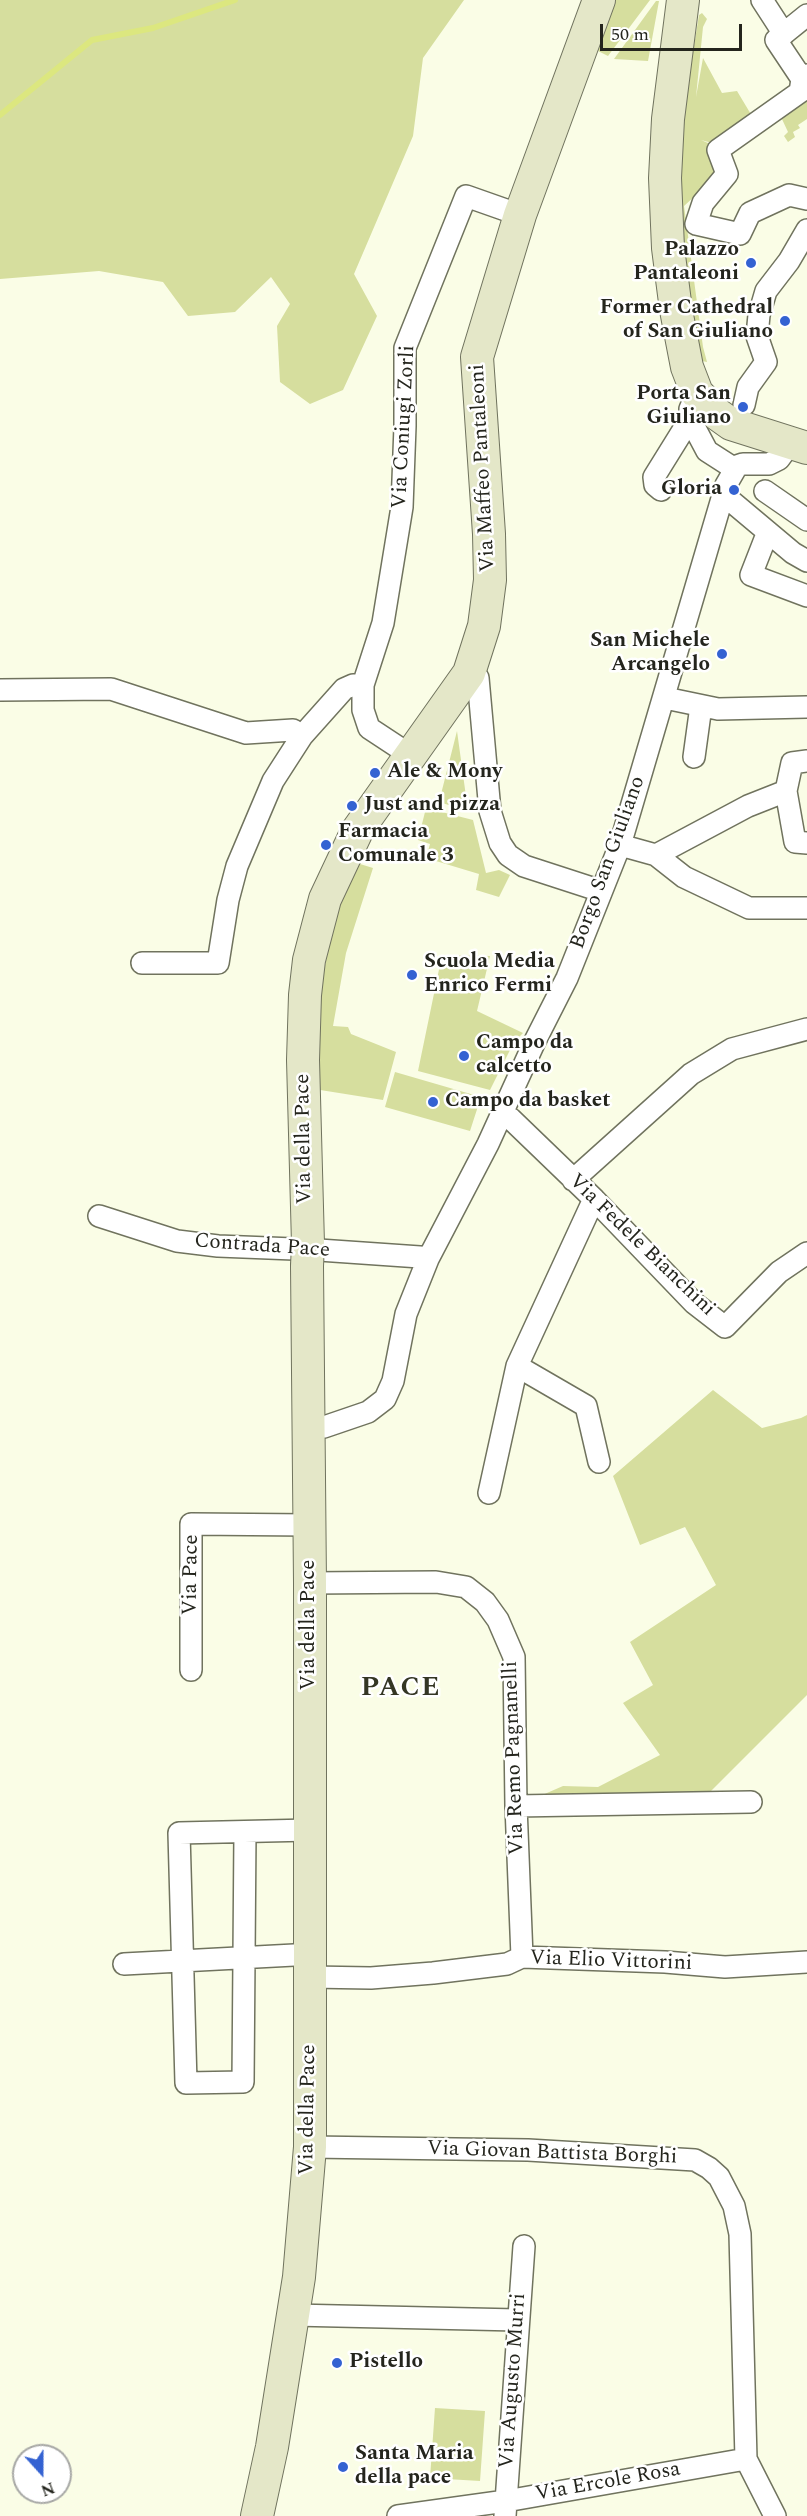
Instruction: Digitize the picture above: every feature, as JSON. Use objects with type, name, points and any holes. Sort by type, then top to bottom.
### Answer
[{"type":"main road","name":"Via Maffeo Pantaleoni","points":[[410,755],[469,673],[484,626],[490,580],[489,534],[477,357],[520,215],[599,0]]},
{"type":"main road","points":[[683,0],[668,119],[665,178],[668,248],[693,406],[717,414],[731,424],[801,447]]},
{"type":"main road","name":"Via della Pace","points":[[257,2516],[272,2447],[293,2315],[304,2225],[310,2147],[302,1966],[310,1830],[308,1255],[303,1060],[304,995],[309,960],[326,899],[357,831],[410,755]]},
{"type":"street","points":[[762,0],[780,37],[804,77],[800,92],[718,150],[727,174],[703,203],[696,224],[740,234],[750,213],[789,195],[807,199]]},
{"type":"street","points":[[780,37],[807,15]]},
{"type":"street","name":"Via Coniugi Zorli","points":[[410,755],[369,728],[363,710],[363,685],[382,623],[402,507],[405,348],[465,196],[520,215]]},
{"type":"street","points":[[744,405],[747,387],[766,362],[758,336],[759,315],[766,291],[789,261],[806,233]]},
{"type":"street","points":[[693,406],[707,451],[736,468],[750,462],[769,464],[801,447]]},
{"type":"street","points":[[661,490],[655,485],[654,477],[693,406]]},
{"type":"street","name":"Borgo San Giuliano","points":[[308,1427],[324,1427],[368,1412],[385,1399],[393,1382],[406,1314],[428,1259],[567,978],[620,845],[665,698],[722,497],[736,468]]},
{"type":"street","points":[[765,491],[807,520]]},
{"type":"street","points":[[722,497],[731,501],[767,534],[807,561]]},
{"type":"street","points":[[767,534],[751,574],[807,596]]},
{"type":"street","points":[[469,673],[478,678],[490,811],[500,843],[508,855],[524,866],[601,891]]},
{"type":"street","points":[[142,963],[218,963],[228,900],[237,866],[273,781],[302,736],[344,689],[353,685],[363,685]]},
{"type":"street","points":[[0,690],[111,689],[246,733],[293,730],[302,736]]},
{"type":"street","points":[[665,698],[718,709],[807,706]]},
{"type":"street","points":[[694,757],[701,706]]},
{"type":"street","points":[[807,761],[792,763],[786,791],[795,842],[807,843]]},
{"type":"street","points":[[656,855],[748,806],[786,791]]},
{"type":"street","points":[[620,845],[656,855],[684,877],[749,908],[807,908]]},
{"type":"street","points":[[573,1180],[691,1074],[732,1049],[807,1029]]},
{"type":"street","name":"Via Fedele Bianchini","points":[[501,1114],[511,1119],[594,1200],[694,1303],[725,1327],[779,1272],[807,1253]]},
{"type":"street","points":[[489,1493],[518,1366],[594,1200]]},
{"type":"street","name":"Contrada Pace","points":[[99,1216],[177,1241],[218,1246],[318,1250],[428,1259]]},
{"type":"street","points":[[518,1366],[586,1406],[599,1462]]},
{"type":"street","name":"Via Pace","points":[[191,1670],[191,1524],[309,1526]]},
{"type":"street","name":"Via Remo Pagnanelli","points":[[310,1583],[436,1582],[466,1587],[485,1602],[498,1620],[514,1658],[516,1806],[522,1957]]},
{"type":"street","points":[[516,1806],[751,1802]]},
{"type":"street","points":[[246,1832],[243,2082],[186,2083],[180,1833],[310,1830]]},
{"type":"street","name":"Via Elio Vittorini","points":[[124,1964],[245,1957],[371,1978],[507,1964],[522,1957],[665,1962],[726,1967],[807,1962]]},
{"type":"street","name":"Via Giovan Battista Borghi","points":[[310,2147],[528,2150],[695,2160],[709,2168],[719,2177],[734,2206],[740,2234],[746,2458]]},
{"type":"street","name":"Via Augusto Murri","points":[[506,2508],[517,2320],[524,2246]]},
{"type":"street","points":[[293,2315],[517,2320]]},
{"type":"street","points":[[746,2458],[775,2516]]},
{"type":"street","name":"Via Ercole Rosa","points":[[398,2516],[506,2508],[746,2458]]},
{"type":"green space","points":[[0,0],[464,0],[423,58],[413,136],[354,274],[377,316],[343,390],[310,404],[280,382],[277,326],[290,304],[271,277],[235,312],[188,316],[163,282],[99,271],[0,279]]},
{"type":"green space","points":[[616,0],[650,0],[608,56],[598,51]]},
{"type":"green space","points":[[656,1],[659,1],[648,61],[614,59]]},
{"type":"green space","points":[[702,13],[707,19],[703,27],[696,97],[703,58],[722,93],[737,91],[752,116],[712,143],[701,140],[708,143],[720,173],[684,206],[707,362],[697,360],[679,230],[682,120],[699,15]]},
{"type":"green space","points":[[807,91],[807,119],[798,125],[800,128],[793,132],[795,137],[788,142],[784,136],[788,132],[781,117]]},
{"type":"green space","points":[[457,731],[468,811],[439,802]]},
{"type":"green space","points":[[426,808],[473,820],[486,873],[499,870],[510,875],[499,897],[476,890],[479,874],[426,858],[430,844],[418,840]]},
{"type":"green space","points":[[347,860],[373,868],[346,953],[333,1026],[348,1027],[351,1034],[396,1052],[383,1100],[314,1089],[313,1023]]},
{"type":"green space","points":[[442,955],[490,956],[477,1011],[523,1033],[514,1042],[490,1090],[418,1071]]},
{"type":"green space","name":"Campo da basket","points":[[395,1072],[481,1097],[470,1131],[385,1107]]},
{"type":"green space","points":[[713,1390],[762,1428],[807,1415],[807,1695],[711,1791],[540,1796],[563,1786],[598,1787],[660,1755],[623,1703],[653,1685],[630,1642],[716,1585],[685,1527],[640,1545],[613,1476]]},
{"type":"green space","points":[[435,2408],[485,2411],[480,2481],[430,2478]]},
{"type":"waterway","points":[[0,115],[92,40],[153,28],[235,0]]},
{"type":"place","name":"Palazzo Pantaleoni","points":[[751,263]]},
{"type":"place","name":"Former Cathedral of San Giuliano","points":[[785,321]]},
{"type":"place","name":"Porta San Giuliano","points":[[743,407]]},
{"type":"place","name":"Gloria","points":[[734,490]]},
{"type":"place","name":"San Michele Arcangelo","points":[[722,654]]},
{"type":"place","name":"Ale & Mony","points":[[375,773]]},
{"type":"place","name":"Just and pizza","points":[[352,806]]},
{"type":"place","name":"Farmacia Comunale 3","points":[[326,845]]},
{"type":"place","name":"Scuola Media Enrico Fermi","points":[[412,975]]},
{"type":"place","name":"Campo da calcetto","points":[[464,1056]]},
{"type":"place","name":"Campo da basket","points":[[433,1102]]},
{"type":"place","name":"Pistello","points":[[337,2363]]},
{"type":"place","name":"Santa Maria della pace","points":[[343,2467]]},
{"type":"district","name":"PACE","points":[[401,1690]]}]
